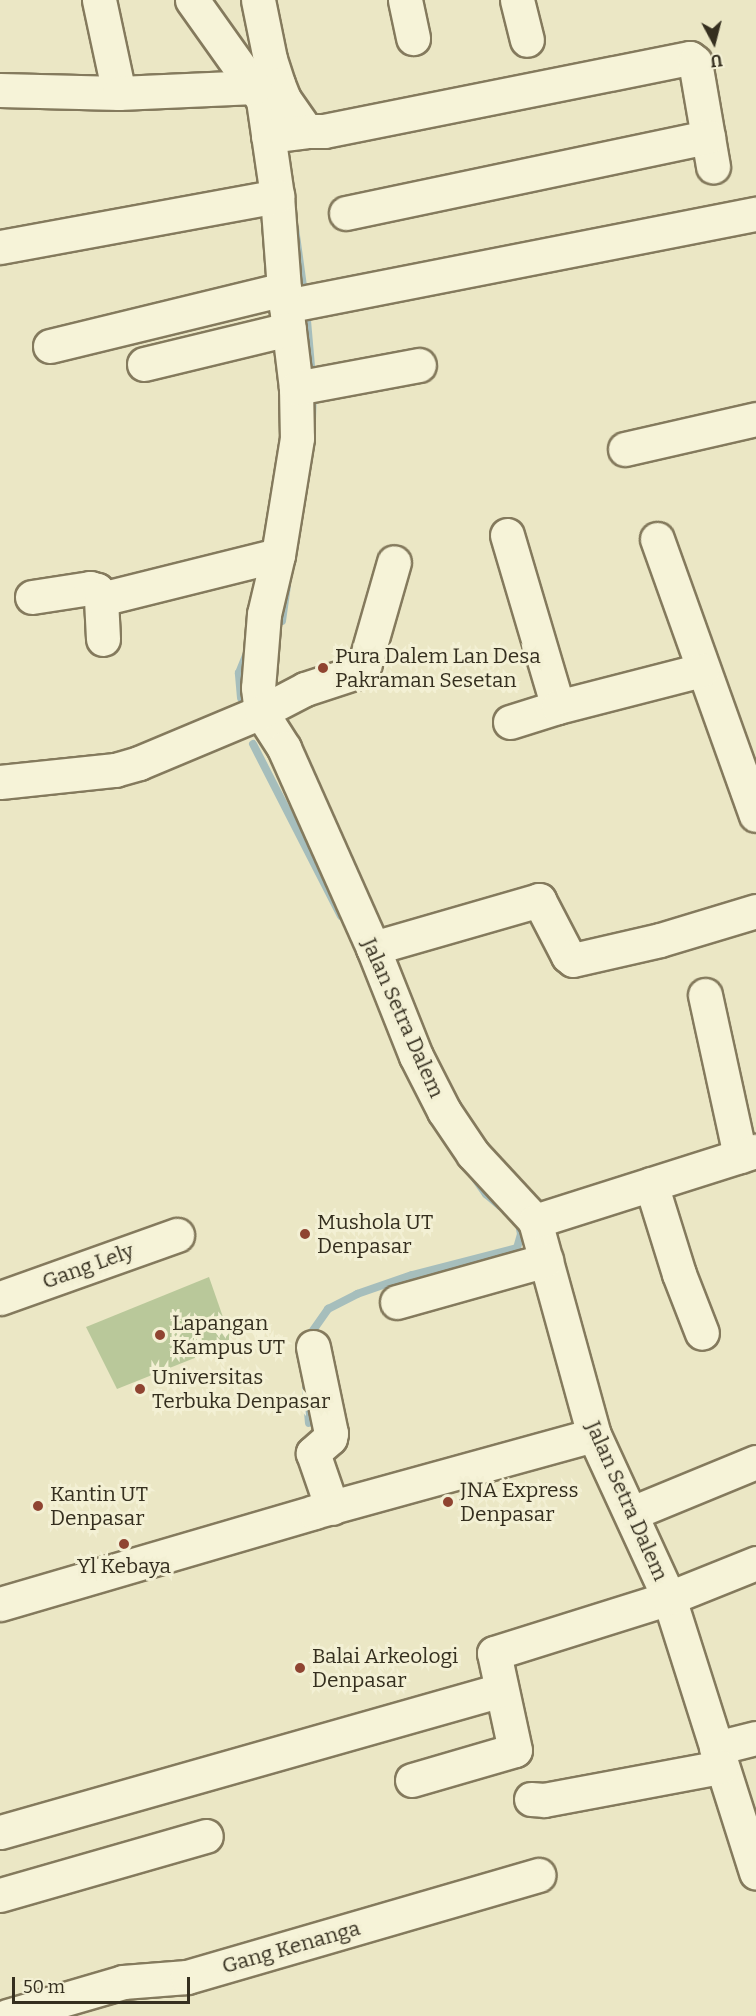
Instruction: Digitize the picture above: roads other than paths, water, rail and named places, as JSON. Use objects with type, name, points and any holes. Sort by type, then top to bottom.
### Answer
[{"type":"street","points":[[99,0],[118,93]]},
{"type":"street","points":[[192,0],[286,134]]},
{"type":"street","points":[[258,0],[270,59],[284,99],[286,134],[278,196],[306,386],[278,555],[264,614],[258,687],[261,712]]},
{"type":"street","points":[[405,0],[412,38]]},
{"type":"street","points":[[517,0],[527,40]]},
{"type":"street","points":[[286,134],[324,131],[684,57],[695,62],[711,151],[346,213]]},
{"type":"street","points":[[1,88],[118,93],[255,87]]},
{"type":"street","points":[[0,246],[278,196]]},
{"type":"street","points":[[50,346],[294,306],[756,214]]},
{"type":"street","points":[[144,364],[294,306]]},
{"type":"street","points":[[306,386],[419,365]]},
{"type":"street","points":[[625,449],[756,419]]},
{"type":"street","points":[[507,535],[558,707]]},
{"type":"street","points":[[657,539],[702,670],[756,815]]},
{"type":"street","points":[[101,599],[278,555]]},
{"type":"street","points":[[0,782],[115,770],[167,753],[261,712],[305,688],[363,670],[394,562]]},
{"type":"street","points":[[32,597],[90,588],[96,590],[101,599],[103,639]]},
{"type":"street","points":[[510,722],[558,707],[702,670]]},
{"type":"street","name":"Jalan Setra Dalem","points":[[261,712],[284,748],[373,948],[416,1056],[444,1111],[473,1154],[535,1221],[594,1435],[632,1513],[669,1598],[718,1758],[752,1853]]},
{"type":"street","points":[[373,948],[539,900],[568,956],[573,960],[660,940],[756,911]]},
{"type":"street","points":[[535,1221],[748,1154],[705,994]]},
{"type":"street","points":[[651,1184],[679,1274],[702,1333]]},
{"type":"street","name":"Gang Lely","points":[[0,1298],[177,1235]]},
{"type":"street","points":[[397,1302],[546,1260]]},
{"type":"street","points":[[313,1347],[331,1432],[330,1438],[315,1449],[313,1454],[332,1508]]},
{"type":"street","points":[[0,1604],[594,1435]]},
{"type":"street","points":[[632,1513],[756,1462]]},
{"type":"street","points":[[412,1780],[515,1750],[494,1653],[669,1598],[756,1563]]},
{"type":"street","points":[[0,1832],[501,1690]]},
{"type":"street","points":[[531,1799],[544,1800],[718,1758],[756,1738]]},
{"type":"street","points":[[0,1894],[206,1836]]},
{"type":"street","name":"Gang Kenanga","points":[[7,2016],[123,1982],[187,1977],[539,1875]]},
{"type":"waterway","points":[[295,228],[304,294]]},
{"type":"waterway","points":[[306,309],[312,377]]},
{"type":"waterway","points":[[312,419],[313,392]]},
{"type":"waterway","points":[[282,621],[287,585]]},
{"type":"waterway","points":[[241,698],[239,673],[247,653]]},
{"type":"waterway","points":[[253,744],[341,916]]},
{"type":"waterway","points":[[474,1177],[486,1194],[500,1206]]},
{"type":"waterway","points":[[307,1339],[328,1309],[357,1294],[412,1275],[517,1248],[521,1234],[519,1224]]},
{"type":"waterway","points":[[306,1389],[309,1423]]},
{"type":"place","name":"Pura Dalem Lan Desa Pakraman Sesetan","points":[[323,668]]},
{"type":"place","name":"Mushola UT Denpasar","points":[[305,1234]]},
{"type":"place","name":"Lapangan Kampus UT","points":[[160,1335]]},
{"type":"place","name":"Universitas Terbuka Denpasar","points":[[140,1389]]},
{"type":"place","name":"JNA Express Denpasar","points":[[448,1502]]},
{"type":"place","name":"Kantin UT Denpasar","points":[[38,1506]]},
{"type":"place","name":"Yl Kebaya","points":[[124,1544]]},
{"type":"place","name":"Balai Arkeologi Denpasar","points":[[300,1668]]}]
